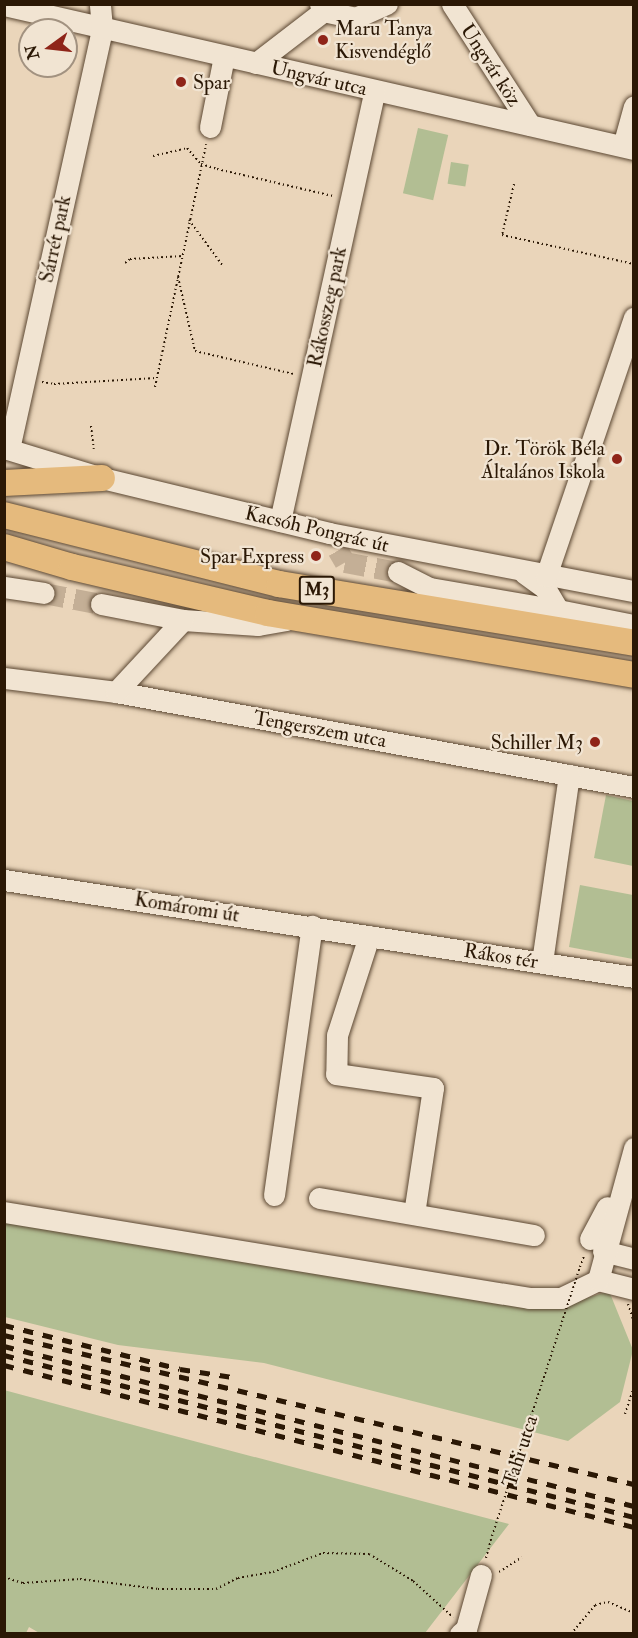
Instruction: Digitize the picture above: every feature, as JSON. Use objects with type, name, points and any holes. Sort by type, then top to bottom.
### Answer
[{"type":"main road","points":[[4,483],[102,478]]},
{"type":"main road","name":"M3","points":[[4,515],[279,584],[633,643]]},
{"type":"main road","name":"M3","points":[[4,547],[72,567],[302,620],[633,675]]},
{"type":"street","name":"Sárrét park","points":[[7,449],[102,28],[100,4]]},
{"type":"street","points":[[256,63],[325,7],[355,18],[387,4]]},
{"type":"street","name":"Ungvár köz","points":[[452,4],[530,125]]},
{"type":"street","name":"Ungvár utca","points":[[4,5],[374,92],[628,148]]},
{"type":"street","points":[[210,127],[224,56]]},
{"type":"street","name":"Rákosszeg park","points":[[280,521],[374,92]]},
{"type":"street","points":[[628,148],[633,106]]},
{"type":"street","points":[[546,576],[633,318]]},
{"type":"street","name":"Kacsóh Pongrác út","points":[[7,449],[102,478],[280,521],[334,541],[473,562],[633,591]]},
{"type":"street","points":[[473,562],[432,565],[402,573],[430,588],[633,625]]},
{"type":"street","points":[[521,571],[545,588],[558,610]]},
{"type":"street","points":[[4,587],[44,593]]},
{"type":"street","points":[[101,604],[183,620],[258,625],[302,620]]},
{"type":"street","points":[[116,692],[183,620]]},
{"type":"street","name":"Tengerszem utca","points":[[4,678],[116,692],[633,787]]},
{"type":"street","points":[[542,962],[569,775]]},
{"type":"street","name":"Komáromi út","points":[[4,880],[369,936]]},
{"type":"street","points":[[274,1195],[312,926]]},
{"type":"street","points":[[369,936],[337,1035],[336,1074],[433,1088],[414,1214]]},
{"type":"street","name":"Rákos tér","points":[[369,936],[633,977]]},
{"type":"street","points":[[598,1280],[597,1245],[623,1182],[633,1148]]},
{"type":"street","points":[[319,1198],[534,1235]]},
{"type":"street","points":[[4,1212],[528,1298],[561,1298],[598,1280],[633,1289]]},
{"type":"street","points":[[597,1245],[633,1259]]},
{"type":"street","points":[[468,1632],[481,1575]]},
{"type":"path","points":[[155,387],[210,127]]},
{"type":"path","points":[[153,156],[187,148],[201,164],[350,201]]},
{"type":"path","points":[[514,184],[502,235],[633,264]]},
{"type":"path","points":[[189,220],[223,266]]},
{"type":"path","points":[[125,263],[130,259],[183,256]]},
{"type":"path","points":[[178,277],[195,351],[311,378]]},
{"type":"path","points":[[25,377],[54,384],[157,378]]},
{"type":"path","points":[[91,426],[94,449]]},
{"type":"path","name":"Tahi utca","points":[[481,1575],[580,1267]]},
{"type":"path","points":[[625,1414],[633,1387]]},
{"type":"path","points":[[4,1577],[23,1583],[80,1579],[158,1589],[216,1589],[238,1578],[273,1572],[323,1553],[369,1554],[413,1581],[468,1632]]},
{"type":"path","points":[[571,1634],[595,1605],[608,1602],[633,1613]]},
{"type":"path","points":[[545,1634],[550,1634]]},
{"type":"green space","points":[[418,128],[448,135],[433,200],[403,193]]},
{"type":"green space","points":[[451,162],[469,165],[465,187],[448,184]]},
{"type":"green space","points":[[606,795],[633,801],[633,866],[594,858]]},
{"type":"green space","points":[[580,885],[633,895],[633,959],[569,947]]},
{"type":"green space","points":[[4,1222],[564,1305],[609,1291],[633,1350],[620,1402],[568,1441],[264,1363],[118,1345],[5,1317]]},
{"type":"green space","points":[[4,1390],[509,1524],[425,1633],[41,1634],[29,1627],[26,1633],[5,1633]]},
{"type":"tunnel","points":[[338,550],[345,562],[398,572]]},
{"type":"tunnel","points":[[44,593],[101,604]]},
{"type":"railway","points":[[4,1325],[180,1369],[232,1377]]},
{"type":"railway","points":[[4,1335],[634,1484]]},
{"type":"railway","points":[[4,1346],[634,1506]]},
{"type":"railway","points":[[4,1355],[634,1517]]},
{"type":"railway","points":[[4,1365],[634,1527]]},
{"type":"place","name":"Maru Tanya Kisvendéglő","points":[[323,40]]},
{"type":"place","name":"Spar","points":[[181,82]]},
{"type":"place","name":"Dr. Török Béla Általános Iskola","points":[[617,459]]},
{"type":"place","name":"Spar Express","points":[[316,556]]},
{"type":"place","name":"Schiller M3","points":[[595,742]]}]
